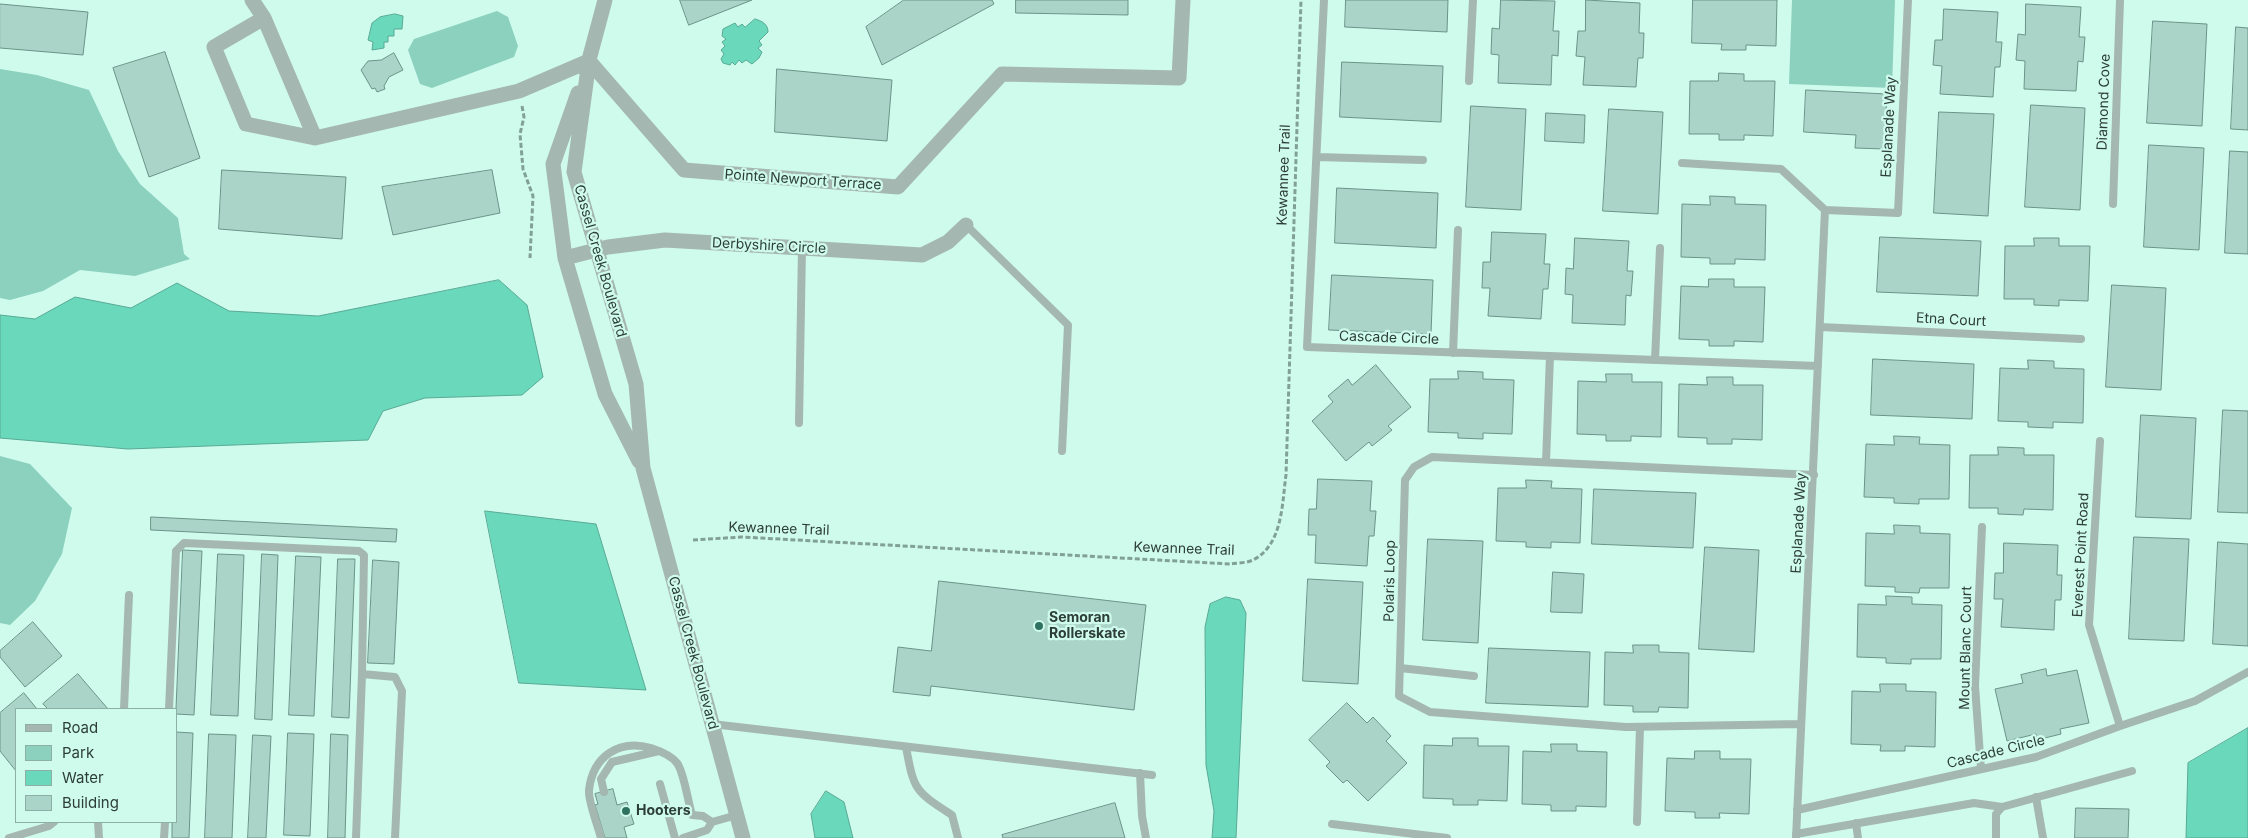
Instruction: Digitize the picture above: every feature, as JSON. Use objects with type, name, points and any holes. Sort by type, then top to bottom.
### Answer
[{"type":"street","points":[[252,0],[264,18],[315,138]]},
{"type":"street","points":[[264,18],[214,47],[246,124],[315,138],[519,91],[589,61],[605,0]]},
{"type":"street","name":"Pointe Newport Terrace","points":[[589,61],[684,170],[898,187],[1002,74],[1179,78],[1183,0]]},
{"type":"street","name":"Cassel Creek Boulevard","points":[[589,61],[574,172],[636,384],[643,468],[743,838]]},
{"type":"street","name":"Cassel Creek Boulevard","points":[[589,61],[553,164],[565,258],[605,394],[643,468]]},
{"type":"street","name":"Derbyshire Circle","points":[[565,258],[639,242],[665,240],[922,255],[948,242],[966,225]]},
{"type":"lane","name":"Cascade Circle","points":[[1324,0],[1307,347],[1818,366]]},
{"type":"lane","points":[[1468,81],[1472,0]]},
{"type":"lane","name":"Esplanade Way","points":[[1796,836],[1825,210],[1898,213],[1908,0]]},
{"type":"lane","name":"Diamond Cove","points":[[2113,204],[2120,0]]},
{"type":"lane","points":[[1317,157],[1423,160]]},
{"type":"lane","points":[[1682,163],[1782,169],[1825,210]]},
{"type":"lane","points":[[966,225],[1068,326],[1062,450]]},
{"type":"lane","points":[[1453,352],[1458,230]]},
{"type":"lane","points":[[799,424],[802,248]]},
{"type":"lane","points":[[1655,360],[1660,248]]},
{"type":"lane","name":"Etna Court","points":[[1820,327],[2081,339]]},
{"type":"lane","points":[[1546,462],[1550,356]]},
{"type":"lane","name":"Everest Point Road","points":[[2100,441],[2089,624],[2120,726]]},
{"type":"lane","name":"Polaris Loop","points":[[1801,724],[1640,727],[1430,712],[1399,696],[1405,480],[1414,466],[1432,457],[1814,475]]},
{"type":"lane","name":"Mount Blanc Court","points":[[1981,769],[1975,686],[1982,527]]},
{"type":"lane","points":[[170,708],[176,551],[184,543],[359,551],[364,556],[356,838]]},
{"type":"lane","points":[[124,708],[129,595]]},
{"type":"lane","points":[[1400,668],[1474,676]]},
{"type":"lane","name":"Cascade Circle","points":[[1797,810],[2036,757],[2195,701],[2248,672]]},
{"type":"lane","points":[[362,674],[395,677],[402,691],[395,838]]},
{"type":"lane","points":[[712,724],[906,748],[1152,775]]},
{"type":"lane","points":[[1638,822],[1640,727]]},
{"type":"lane","points":[[601,838],[588,792],[592,774],[604,755],[619,746],[638,745],[668,754],[678,764],[692,815],[702,816],[712,822]]},
{"type":"lane","points":[[906,748],[913,782],[925,798],[952,815],[958,838]]},
{"type":"lane","points":[[604,792],[601,779],[612,762],[658,751]]},
{"type":"lane","points":[[1796,836],[1856,823],[1974,803],[2002,807],[2132,771]]},
{"type":"lane","points":[[1140,773],[1142,816],[1146,838]]},
{"type":"lane","points":[[660,784],[675,838]]},
{"type":"lane","points":[[2036,797],[2043,838]]},
{"type":"lane","points":[[1996,838],[1996,814],[2002,807]]},
{"type":"lane","points":[[683,838],[707,830],[712,822],[737,815]]},
{"type":"lane","points":[[9,838],[32,835],[52,823]]},
{"type":"lane","points":[[98,823],[98,838]]},
{"type":"lane","points":[[164,838],[165,823]]},
{"type":"lane","points":[[1856,823],[1858,838]]},
{"type":"lane","points":[[1332,824],[1447,838]]},
{"type":"path","name":"Kewannee Trail","points":[[693,540],[742,537],[1230,564],[1252,560],[1267,550],[1278,527],[1286,475],[1302,0]]},
{"type":"path","points":[[519,91],[524,117],[520,134],[523,169],[532,196],[530,258]]},
{"type":"green space","points":[[1792,0],[1895,0],[1892,88],[1789,84]]},
{"type":"green space","points":[[497,11],[508,17],[518,46],[514,57],[432,88],[420,84],[408,50],[414,39]]},
{"type":"green space","points":[[0,69],[37,75],[89,90],[118,151],[140,184],[178,218],[184,254],[190,259],[135,276],[80,270],[43,291],[10,300],[0,298]]},
{"type":"green space","points":[[0,456],[30,464],[72,508],[62,554],[35,601],[10,625],[0,623]]},
{"type":"water","points":[[395,14],[403,16],[402,29],[394,29],[394,36],[388,36],[388,42],[384,42],[384,48],[372,50],[373,42],[368,40],[372,23],[380,17]]},
{"type":"water","points":[[755,19],[764,23],[768,29],[768,32],[759,41],[762,45],[758,48],[762,52],[759,58],[752,64],[746,60],[742,63],[739,60],[735,65],[732,62],[730,65],[723,63],[721,59],[724,54],[721,50],[725,46],[722,42],[726,39],[722,36],[723,29],[735,23],[738,27],[742,24],[745,27]]},
{"type":"water","points":[[499,280],[527,305],[543,377],[522,395],[425,398],[383,411],[368,440],[128,449],[0,438],[0,315],[35,319],[75,297],[131,308],[177,283],[229,311],[318,316]]},
{"type":"water","points":[[485,511],[596,524],[646,690],[519,683]]},
{"type":"water","points":[[1226,597],[1240,600],[1246,613],[1236,838],[1212,838],[1214,811],[1206,765],[1205,627],[1210,604]]},
{"type":"water","points":[[2248,728],[2248,838],[2186,838],[2188,763]]},
{"type":"water","points":[[826,791],[844,802],[853,838],[815,838],[811,814]]},
{"type":"building","points":[[680,0],[752,0],[689,25]]},
{"type":"building","points":[[904,0],[992,0],[994,4],[882,65],[866,27]]},
{"type":"building","points":[[1016,0],[1128,0],[1128,15],[1016,13]]},
{"type":"building","points":[[1346,0],[1448,0],[1447,32],[1345,27]]},
{"type":"building","points":[[1501,0],[1555,1],[1553,31],[1559,31],[1558,56],[1552,55],[1551,85],[1498,83],[1499,55],[1491,54],[1492,28],[1499,29]]},
{"type":"building","points":[[1586,0],[1640,3],[1639,33],[1644,33],[1643,58],[1638,58],[1636,87],[1583,85],[1585,57],[1576,56],[1578,31],[1585,31]]},
{"type":"building","points":[[1693,0],[1777,0],[1776,46],[1746,45],[1746,50],[1721,50],[1722,44],[1692,43]]},
{"type":"building","points":[[0,4],[88,12],[83,55],[0,48]]},
{"type":"building","points":[[2026,4],[2081,7],[2079,37],[2085,37],[2083,62],[2078,61],[2076,91],[2024,89],[2025,61],[2016,60],[2018,34],[2025,35]]},
{"type":"building","points":[[1944,9],[1998,12],[1996,42],[2002,42],[2000,67],[1995,67],[1993,97],[1940,94],[1942,66],[1933,65],[1935,40],[1942,40]]},
{"type":"building","points":[[2153,21],[2207,24],[2202,126],[2147,123]]},
{"type":"building","points":[[2236,27],[2248,28],[2248,130],[2231,129]]},
{"type":"building","points":[[165,52],[200,158],[149,177],[113,68]]},
{"type":"building","points":[[394,53],[403,70],[389,77],[384,86],[385,89],[377,92],[375,88],[372,89],[361,70],[368,61],[381,60]]},
{"type":"building","points":[[1342,62],[1443,66],[1441,122],[1340,117]]},
{"type":"building","points":[[777,69],[892,80],[887,141],[775,132]]},
{"type":"building","points":[[1719,73],[1744,74],[1744,81],[1775,81],[1773,136],[1744,135],[1744,140],[1719,140],[1719,134],[1689,134],[1690,81],[1718,81]]},
{"type":"building","points":[[1806,90],[1887,94],[1884,149],[1855,148],[1856,135],[1804,132]]},
{"type":"building","points":[[2031,105],[2085,108],[2080,210],[2025,207]]},
{"type":"building","points":[[1471,106],[1526,109],[1521,210],[1466,207]]},
{"type":"building","points":[[1609,109],[1663,112],[1658,214],[1603,211]]},
{"type":"building","points":[[1939,112],[1994,114],[1988,216],[1934,213]]},
{"type":"building","points":[[1546,113],[1585,115],[1584,143],[1545,141]]},
{"type":"building","points":[[2149,145],[2204,148],[2199,250],[2144,247]]},
{"type":"building","points":[[2230,151],[2248,152],[2248,254],[2225,253]]},
{"type":"building","points":[[222,170],[346,177],[342,239],[219,229]]},
{"type":"building","points":[[492,170],[500,213],[393,235],[382,187]]},
{"type":"building","points":[[1337,188],[1438,193],[1436,248],[1335,243]]},
{"type":"building","points":[[1710,196],[1735,197],[1735,204],[1766,205],[1765,260],[1735,259],[1735,264],[1710,264],[1710,258],[1681,257],[1682,204],[1710,205]]},
{"type":"building","points":[[1492,232],[1546,234],[1544,264],[1550,264],[1548,289],[1543,289],[1541,319],[1488,316],[1490,288],[1482,288],[1483,262],[1490,262]]},
{"type":"building","points":[[1880,237],[1981,241],[1978,296],[1877,292]]},
{"type":"building","points":[[1575,238],[1629,241],[1627,271],[1633,271],[1631,296],[1626,295],[1625,325],[1572,323],[1573,295],[1565,294],[1566,268],[1573,269]]},
{"type":"building","points":[[2034,238],[2059,238],[2059,246],[2090,246],[2088,301],[2059,300],[2059,306],[2034,305],[2034,299],[2004,299],[2005,246],[2034,246]]},
{"type":"building","points":[[1332,275],[1433,280],[1431,334],[1329,330]]},
{"type":"building","points":[[1709,279],[1734,279],[1734,287],[1765,287],[1763,342],[1734,341],[1734,346],[1709,346],[1709,340],[1679,339],[1681,286],[1708,287]]},
{"type":"building","points":[[2112,285],[2166,288],[2161,390],[2106,387]]},
{"type":"building","points":[[1873,359],[1974,364],[1972,419],[1871,415]]},
{"type":"building","points":[[2028,360],[2054,361],[2054,368],[2084,369],[2083,423],[2053,422],[2053,428],[2028,427],[2028,422],[1998,421],[2000,368],[2028,369]]},
{"type":"building","points":[[1376,365],[1411,407],[1388,426],[1392,430],[1372,446],[1369,442],[1346,461],[1312,421],[1333,402],[1328,396],[1348,379],[1352,385]]},
{"type":"building","points":[[1458,371],[1483,372],[1483,379],[1514,380],[1512,434],[1483,433],[1483,439],[1458,438],[1458,433],[1428,432],[1430,379],[1458,379]]},
{"type":"building","points":[[1606,374],[1632,374],[1632,382],[1662,382],[1661,437],[1631,436],[1631,441],[1606,441],[1606,435],[1577,434],[1578,381],[1606,382]]},
{"type":"building","points":[[1707,377],[1733,377],[1733,385],[1763,385],[1762,440],[1732,439],[1732,444],[1707,444],[1707,438],[1678,437],[1679,384],[1707,385]]},
{"type":"building","points":[[2223,410],[2248,411],[2248,513],[2218,512]]},
{"type":"building","points":[[2141,415],[2196,418],[2191,519],[2136,517]]},
{"type":"building","points":[[1894,436],[1920,437],[1919,444],[1950,445],[1949,499],[1919,499],[1919,504],[1894,503],[1894,498],[1864,497],[1866,444],[1894,445]]},
{"type":"building","points":[[1998,447],[2024,448],[2024,455],[2054,455],[2053,510],[2024,509],[2023,515],[1998,514],[1998,508],[1969,508],[1970,455],[1998,455]]},
{"type":"building","points":[[1318,479],[1372,481],[1370,511],[1376,511],[1374,536],[1369,536],[1367,566],[1315,563],[1316,535],[1308,535],[1309,509],[1316,509]]},
{"type":"building","points":[[1526,480],[1552,481],[1551,488],[1582,489],[1580,543],[1551,542],[1551,548],[1526,547],[1526,542],[1496,541],[1498,488],[1526,488]]},
{"type":"building","points":[[1594,489],[1696,493],[1693,548],[1592,544]]},
{"type":"building","points":[[151,517],[397,529],[396,542],[151,530]]},
{"type":"building","points":[[1894,525],[1920,526],[1920,533],[1950,534],[1949,588],[1920,588],[1919,593],[1895,592],[1895,587],[1865,586],[1866,533],[1894,534]]},
{"type":"building","points":[[2134,537],[2189,539],[2184,641],[2129,639]]},
{"type":"building","points":[[1428,539],[1483,541],[1478,643],[1423,640]]},
{"type":"building","points":[[2218,542],[2248,544],[2248,646],[2213,644]]},
{"type":"building","points":[[2004,543],[2058,545],[2057,575],[2062,575],[2061,600],[2055,600],[2054,630],[2001,627],[2003,599],[1994,599],[1995,573],[2003,573]]},
{"type":"building","points":[[1705,547],[1759,550],[1754,652],[1699,649]]},
{"type":"building","points":[[183,550],[202,551],[194,715],[178,714],[178,708],[176,708]]},
{"type":"building","points":[[218,554],[244,555],[238,716],[211,715]]},
{"type":"building","points":[[262,554],[278,555],[272,720],[255,719]]},
{"type":"building","points":[[296,556],[321,557],[314,716],[289,715]]},
{"type":"building","points":[[338,559],[355,559],[349,718],[332,717]]},
{"type":"building","points":[[373,560],[399,562],[394,664],[368,663]]},
{"type":"building","points":[[1553,572],[1584,574],[1582,613],[1551,612]]},
{"type":"building","points":[[1308,579],[1363,582],[1358,684],[1303,681]]},
{"type":"building","name":"Semoran Rollerskate","points":[[939,581],[1146,605],[1134,710],[931,686],[930,696],[893,692],[898,647],[931,651]]},
{"type":"building","points":[[1886,596],[1912,597],[1912,604],[1942,605],[1941,659],[1911,659],[1911,664],[1886,663],[1886,658],[1857,657],[1858,604],[1886,605]]},
{"type":"building","points":[[33,622],[62,656],[25,687],[0,657],[0,651]]},
{"type":"building","points":[[1633,645],[1659,645],[1659,652],[1689,653],[1688,708],[1659,707],[1658,712],[1633,712],[1633,706],[1604,705],[1605,652],[1633,653]]},
{"type":"building","points":[[1489,648],[1590,652],[1588,707],[1486,703]]},
{"type":"building","points":[[2046,669],[2047,676],[2077,670],[2089,723],[2060,729],[2061,734],[2037,740],[2036,734],[2007,741],[1995,689],[2023,683],[2021,675]]},
{"type":"building","points":[[78,674],[107,708],[47,708],[43,704]]},
{"type":"building","points":[[1880,684],[1906,684],[1906,691],[1936,692],[1935,747],[1905,746],[1905,751],[1880,751],[1881,745],[1851,744],[1852,691],[1880,692]]},
{"type":"building","points":[[24,693],[36,708],[15,708],[15,770],[0,751],[0,713]]},
{"type":"building","points":[[1347,703],[1367,723],[1373,717],[1391,736],[1386,741],[1407,763],[1368,801],[1347,780],[1343,783],[1326,766],[1330,762],[1309,740]]},
{"type":"building","points":[[178,732],[193,733],[189,838],[172,838],[172,823],[178,823]]},
{"type":"building","points":[[288,733],[314,734],[310,836],[284,835]]},
{"type":"building","points":[[209,734],[236,735],[232,838],[205,838]]},
{"type":"building","points":[[331,734],[348,735],[345,838],[328,838]]},
{"type":"building","points":[[253,735],[271,736],[266,838],[248,838]]},
{"type":"building","points":[[1453,738],[1478,738],[1478,746],[1509,746],[1507,801],[1478,800],[1478,805],[1453,805],[1453,799],[1423,798],[1424,745],[1452,746]]},
{"type":"building","points":[[1551,744],[1577,744],[1577,751],[1607,752],[1606,807],[1576,806],[1576,811],[1551,811],[1551,805],[1522,804],[1523,751],[1551,752]]},
{"type":"building","points":[[1695,751],[1720,751],[1720,759],[1751,759],[1749,814],[1719,813],[1720,818],[1695,818],[1695,812],[1665,811],[1667,758],[1694,759]]},
{"type":"building","points":[[613,789],[617,805],[627,802],[634,824],[624,827],[627,838],[605,838],[595,805],[598,804],[595,794]]},
{"type":"building","points":[[1115,803],[1125,838],[1003,838],[1002,835]]},
{"type":"building","points":[[2076,808],[2129,809],[2128,838],[2075,838]]},
{"type":"place","name":"Semoran Rollerskate","points":[[1039,626]]},
{"type":"place","name":"Hooters","points":[[626,811]]}]
